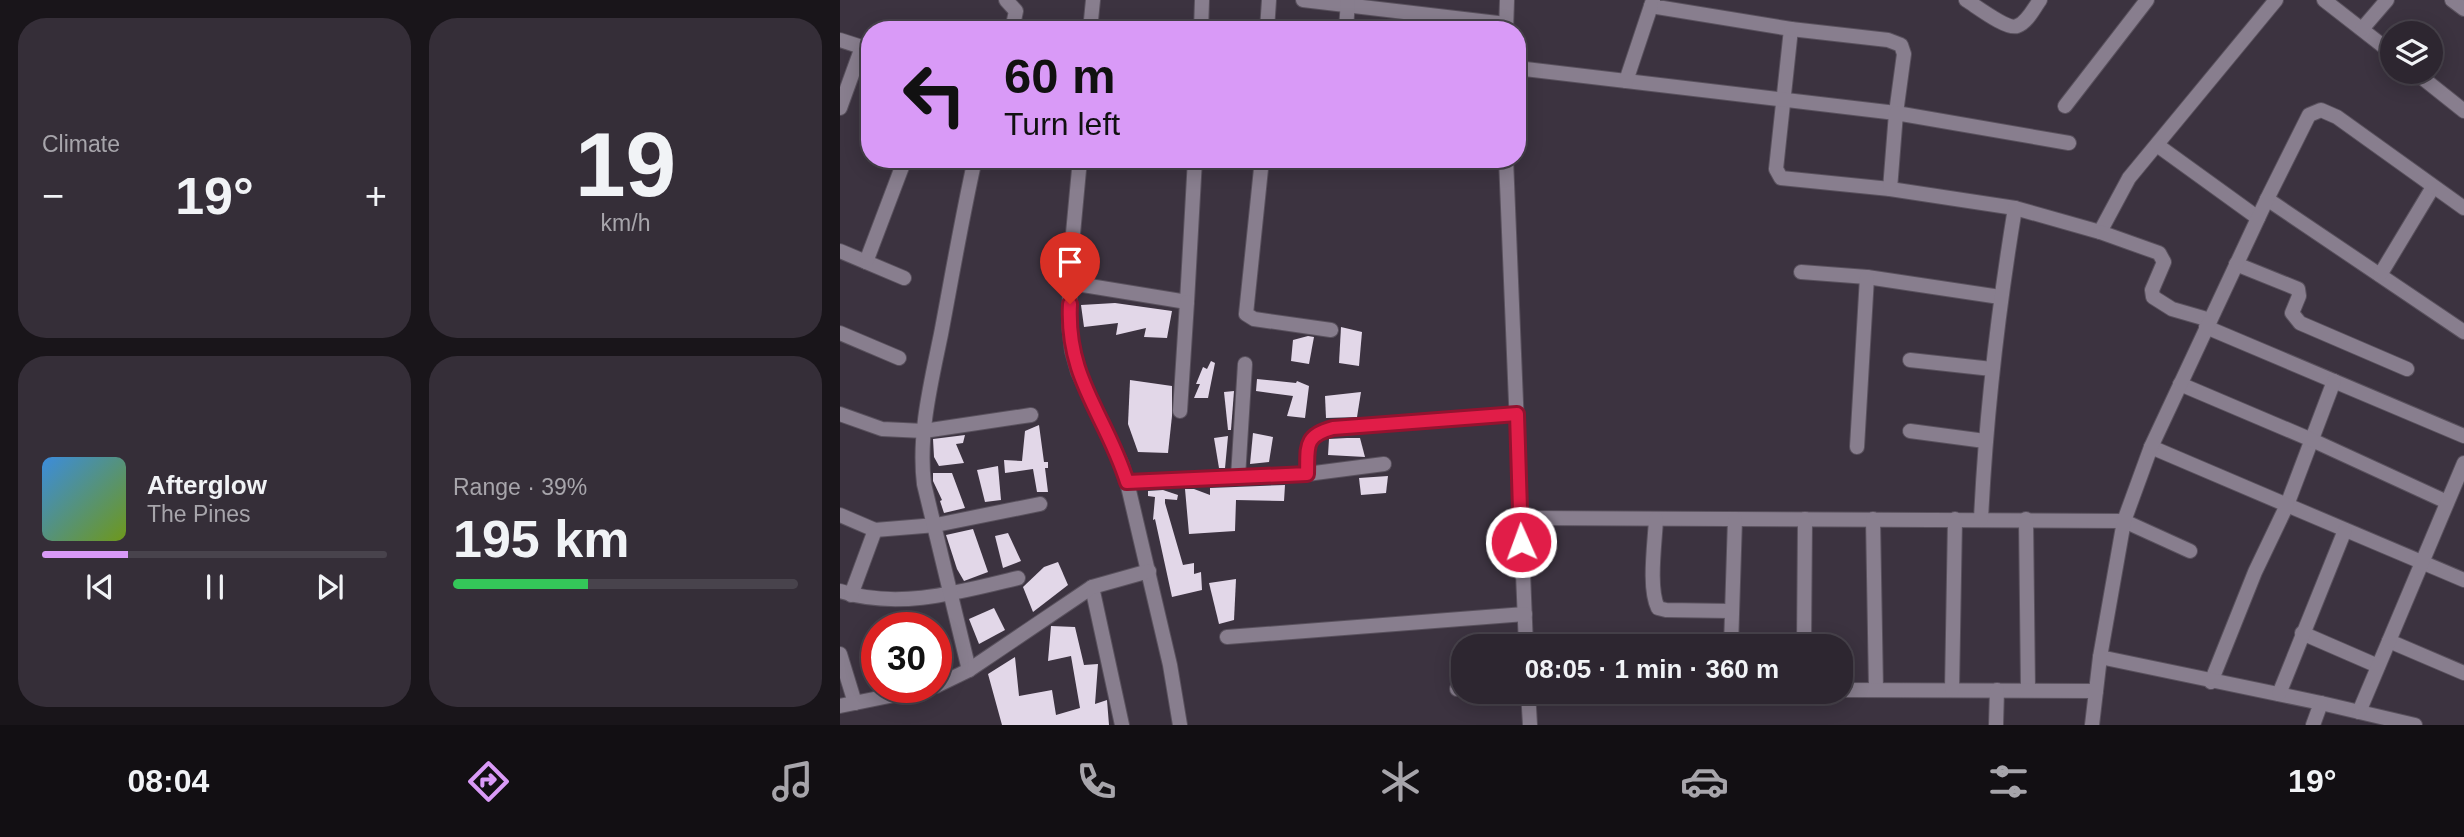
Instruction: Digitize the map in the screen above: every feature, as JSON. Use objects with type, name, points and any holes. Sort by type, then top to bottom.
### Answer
[{"type":"street","points":[[1006,0],[1016,11],[1014,21]]},
{"type":"street","points":[[1091,21],[1093,0]]},
{"type":"street","points":[[1201,21],[1202,0]]},
{"type":"street","points":[[1268,21],[1269,0]]},
{"type":"street","points":[[1303,0],[1348,3],[1466,21]]},
{"type":"street","points":[[1506,21],[1507,0]]},
{"type":"street","points":[[1966,0],[2004,24],[2014,27],[2026,19],[2040,0]]},
{"type":"street","points":[[2064,106],[2147,0]]},
{"type":"street","points":[[2101,232],[2129,178],[2276,0]]},
{"type":"street","points":[[2324,0],[2380,43]]},
{"type":"street","points":[[2362,29],[2387,0]]},
{"type":"street","points":[[2452,0],[2464,9]]},
{"type":"street","points":[[1347,21],[1348,3]]},
{"type":"street","points":[[1626,81],[1652,3],[1791,29],[1888,40],[1900,45],[1904,54],[1889,189]]},
{"type":"street","points":[[1791,29],[1776,169],[1781,178],[1889,189],[2015,208],[2101,232],[2159,253],[2164,262],[2151,290],[2153,297],[2172,309],[2464,436]]},
{"type":"street","points":[[840,40],[861,46]]},
{"type":"street","points":[[840,108],[861,60]]},
{"type":"street","points":[[1526,69],[1896,113],[2069,143]]},
{"type":"street","points":[[2430,84],[2464,111]]},
{"type":"street","points":[[2092,725],[2100,657],[2124,521],[2151,447],[2303,123],[2309,115],[2321,110],[2337,117],[2464,208]]},
{"type":"street","points":[[2157,145],[2258,218]]},
{"type":"street","points":[[866,262],[902,168]]},
{"type":"street","points":[[969,670],[936,524],[924,484],[922,462],[923,432],[973,168]]},
{"type":"street","points":[[1079,168],[1069,325],[1078,372],[1122,465],[1127,482],[1170,665],[1180,725]]},
{"type":"street","points":[[1180,411],[1194,168]]},
{"type":"street","points":[[1261,168],[1246,314],[1254,319],[1331,330]]},
{"type":"street","points":[[1506,168],[1526,634]]},
{"type":"street","points":[[2380,275],[2433,187]]},
{"type":"street","points":[[2267,199],[2464,332]]},
{"type":"street","points":[[1981,519],[1985,441],[2000,297],[2015,208]]},
{"type":"street","points":[[840,251],[904,278]]},
{"type":"street","points":[[2236,264],[2298,289],[2299,296],[2292,313],[2300,323],[2407,369]]},
{"type":"street","points":[[1801,272],[1867,277],[2000,297]]},
{"type":"street","points":[[1857,447],[1867,277]]},
{"type":"street","points":[[1071,283],[1187,302]]},
{"type":"street","points":[[840,333],[899,358]]},
{"type":"street","points":[[1910,360],[1993,369]]},
{"type":"street","points":[[1238,477],[1245,364]]},
{"type":"street","points":[[2211,681],[2255,572],[2287,505],[2334,381]]},
{"type":"street","points":[[2180,384],[2312,440],[2447,502]]},
{"type":"street","points":[[840,414],[882,429],[923,432],[1031,415]]},
{"type":"street","points":[[1307,474],[1308,447],[1314,435],[1320,431],[1517,414]]},
{"type":"street","points":[[1910,431],[1985,441]]},
{"type":"street","points":[[2151,447],[2464,580]]},
{"type":"street","points":[[2359,712],[2464,463]]},
{"type":"street","points":[[1127,482],[1307,474],[1384,464]]},
{"type":"street","points":[[840,515],[875,530],[936,524],[1041,504]]},
{"type":"street","points":[[1520,518],[2124,521],[2190,551]]},
{"type":"street","points":[[1656,519],[1654,581],[1658,608],[1731,611]]},
{"type":"street","points":[[1731,634],[1735,519]]},
{"type":"street","points":[[1804,634],[1805,519]]},
{"type":"street","points":[[1873,519],[1876,690]]},
{"type":"street","points":[[1952,690],[1955,519]]},
{"type":"street","points":[[2026,519],[2028,691]]},
{"type":"street","points":[[875,530],[846,593],[872,598],[907,598],[951,594],[1018,578]]},
{"type":"street","points":[[2279,694],[2345,530]]},
{"type":"street","points":[[952,678],[969,670],[1092,587],[1149,571]]},
{"type":"street","points":[[1092,587],[1122,725]]},
{"type":"street","points":[[1227,637],[1525,614]]},
{"type":"street","points":[[2302,633],[2378,666]]},
{"type":"street","points":[[2389,641],[2464,673]]},
{"type":"street","points":[[840,654],[855,703]]},
{"type":"street","points":[[2100,657],[2415,725]]},
{"type":"street","points":[[1853,690],[2096,691]]},
{"type":"street","points":[[1996,725],[1997,690]]},
{"type":"street","points":[[840,706],[861,702]]},
{"type":"street","points":[[2314,725],[2321,703]]},
{"type":"street","points":[[1529,704],[1530,725]]},
{"type":"building","points":[[1115,303],[1172,311],[1167,338],[1144,337],[1146,328],[1116,335],[1118,323],[1084,327],[1081,305]]},
{"type":"building","points":[[1341,327],[1362,332],[1359,366],[1339,363]]},
{"type":"building","points":[[1314,337],[1309,364],[1291,361],[1293,340]]},
{"type":"building","points":[[1211,361],[1215,363],[1208,398],[1194,398],[1203,367],[1207,369]]},
{"type":"building","points":[[1257,379],[1297,381],[1309,386],[1305,418],[1287,416],[1293,396],[1256,391]]},
{"type":"building","points":[[1130,380],[1172,386],[1168,453],[1138,452],[1128,424]]},
{"type":"building","points":[[1234,391],[1231,430],[1228,430],[1224,392]]},
{"type":"building","points":[[1361,392],[1357,417],[1326,418],[1325,396]]},
{"type":"building","points":[[1039,425],[1044,462],[1048,462],[1048,468],[1045,468],[1048,492],[1037,492],[1033,469],[1005,473],[1004,460],[1022,461],[1025,431]]},
{"type":"building","points":[[1253,433],[1273,437],[1269,462],[1250,464]]},
{"type":"building","points":[[965,435],[963,443],[956,444],[964,463],[939,466],[934,457],[933,439]]},
{"type":"building","points":[[1228,436],[1225,468],[1219,468],[1214,438]]},
{"type":"building","points":[[1360,438],[1365,457],[1328,455],[1329,439]]},
{"type":"building","points":[[998,466],[1001,500],[985,502],[977,470]]},
{"type":"building","points":[[933,473],[952,473],[965,508],[944,513],[940,501],[942,500],[933,481]]},
{"type":"building","points":[[1388,476],[1386,493],[1361,495],[1359,478]]},
{"type":"building","points":[[1285,485],[1284,501],[1236,500],[1235,531],[1189,534],[1185,489],[1194,489],[1210,495],[1210,488]]},
{"type":"building","points":[[1163,490],[1178,495],[1177,500],[1165,499],[1165,503],[1183,565],[1194,563],[1194,574],[1201,572],[1202,590],[1172,597],[1155,519],[1153,520],[1155,497],[1148,496],[1148,491]]},
{"type":"building","points":[[973,529],[988,572],[964,581],[957,569],[946,535]]},
{"type":"building","points":[[1008,533],[1021,561],[1003,568],[995,536]]},
{"type":"building","points":[[1058,562],[1068,585],[1033,612],[1023,587],[1044,567]]},
{"type":"building","points":[[1236,579],[1234,620],[1219,624],[1209,583]]},
{"type":"building","points":[[994,608],[1005,630],[979,644],[969,619]]},
{"type":"building","points":[[1051,626],[1075,627],[1084,665],[1098,664],[1095,704],[1107,700],[1109,725],[1002,725],[988,674],[1015,657],[1019,696],[1052,690],[1056,715],[1080,708],[1071,656],[1048,661]]},
{"type":"route","points":[[1070,304],[1072,351],[1078,372],[1122,465],[1127,482],[1307,474],[1308,447],[1314,435],[1320,431],[1517,414],[1521,542]]}]
